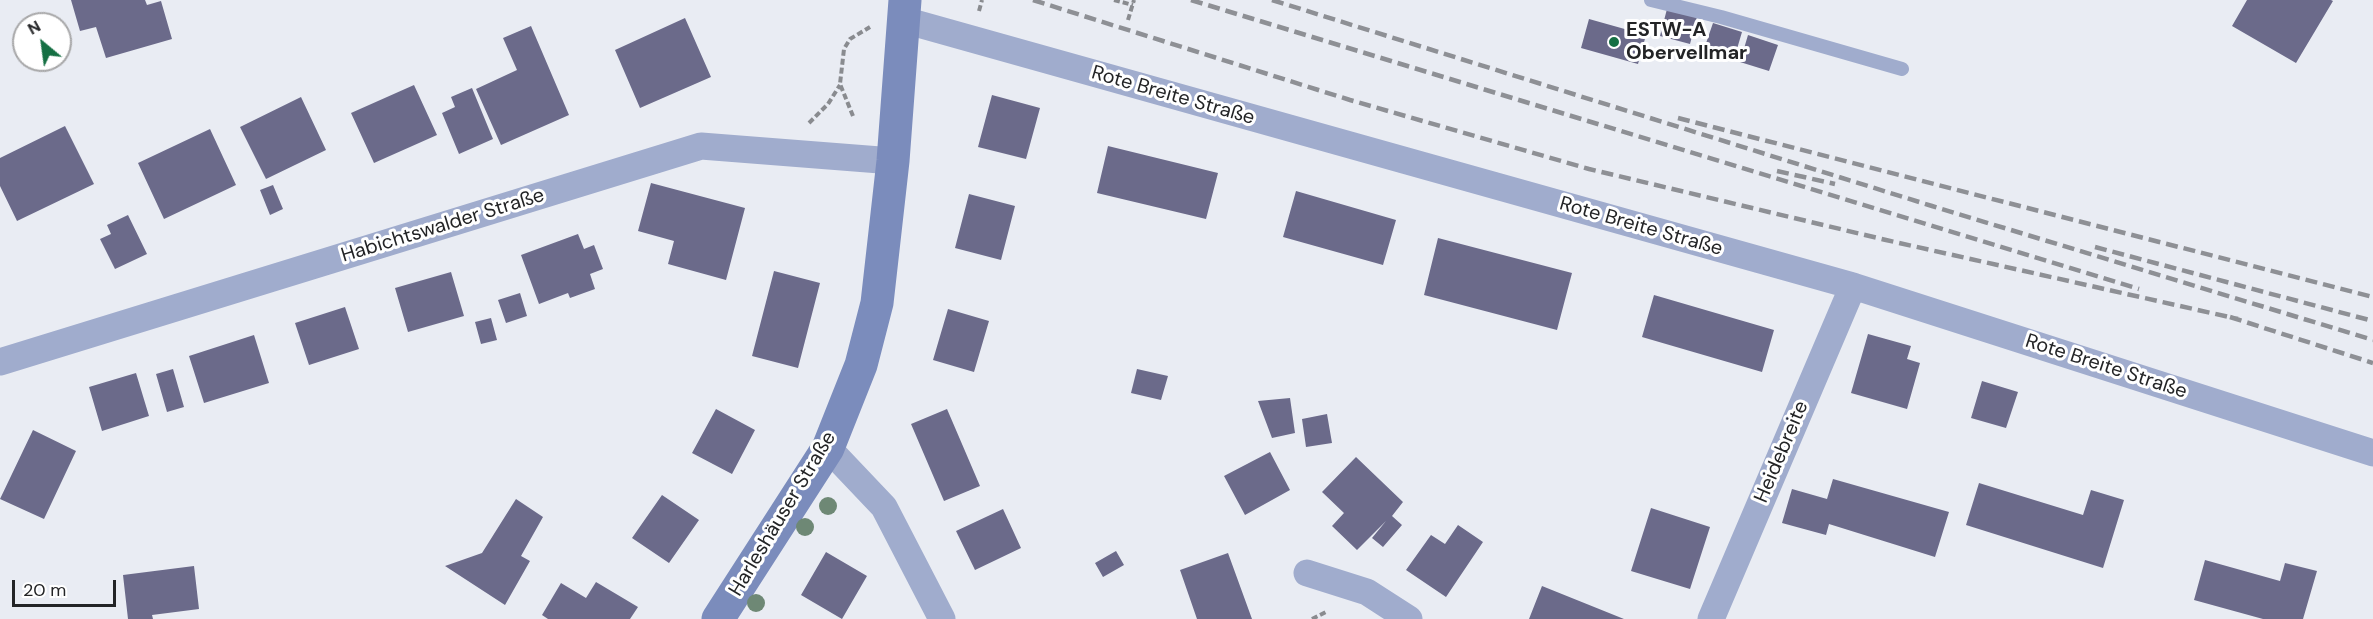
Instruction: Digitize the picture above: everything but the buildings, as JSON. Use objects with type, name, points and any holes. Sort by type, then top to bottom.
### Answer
[{"type":"main road","name":"Harleshäuser Straße","points":[[718,619],[828,448],[861,365],[877,303],[893,161],[896,15]]},
{"type":"street","name":"Rote Breite Straße","points":[[896,15],[1853,286],[2373,453]]},
{"type":"street","name":"Habichtswalder Straße","points":[[0,362],[701,146],[893,161]]},
{"type":"street","name":"Heidebreite","points":[[1711,619],[1853,286]]},
{"type":"street","points":[[828,448],[884,507],[942,619]]},
{"type":"street","points":[[1307,573],[1367,592],[1409,619]]},
{"type":"lane","points":[[1651,0],[1721,17],[1902,69]]},
{"type":"path","points":[[980,7],[982,0]]},
{"type":"path","points":[[1114,0],[1133,2],[1128,20]]},
{"type":"path","points":[[779,152],[828,104],[840,84],[844,49],[850,39],[863,30],[896,15]]},
{"type":"path","points":[[840,84],[853,116]]},
{"type":"railway","points":[[1033,0],[1350,100],[1589,169],[1886,240],[2238,319]]},
{"type":"railway","points":[[1191,0],[2139,289]]},
{"type":"railway","points":[[1272,0],[1932,206],[2373,340]]},
{"type":"railway","points":[[1678,118],[2373,297]]},
{"type":"railway","points":[[1777,171],[1835,184]]},
{"type":"railway","points":[[2095,247],[2373,321]]},
{"type":"railway","points":[[2230,317],[2373,363]]},
{"type":"place","name":"ESTW-A Obervellmar","points":[[1614,42]]}]
